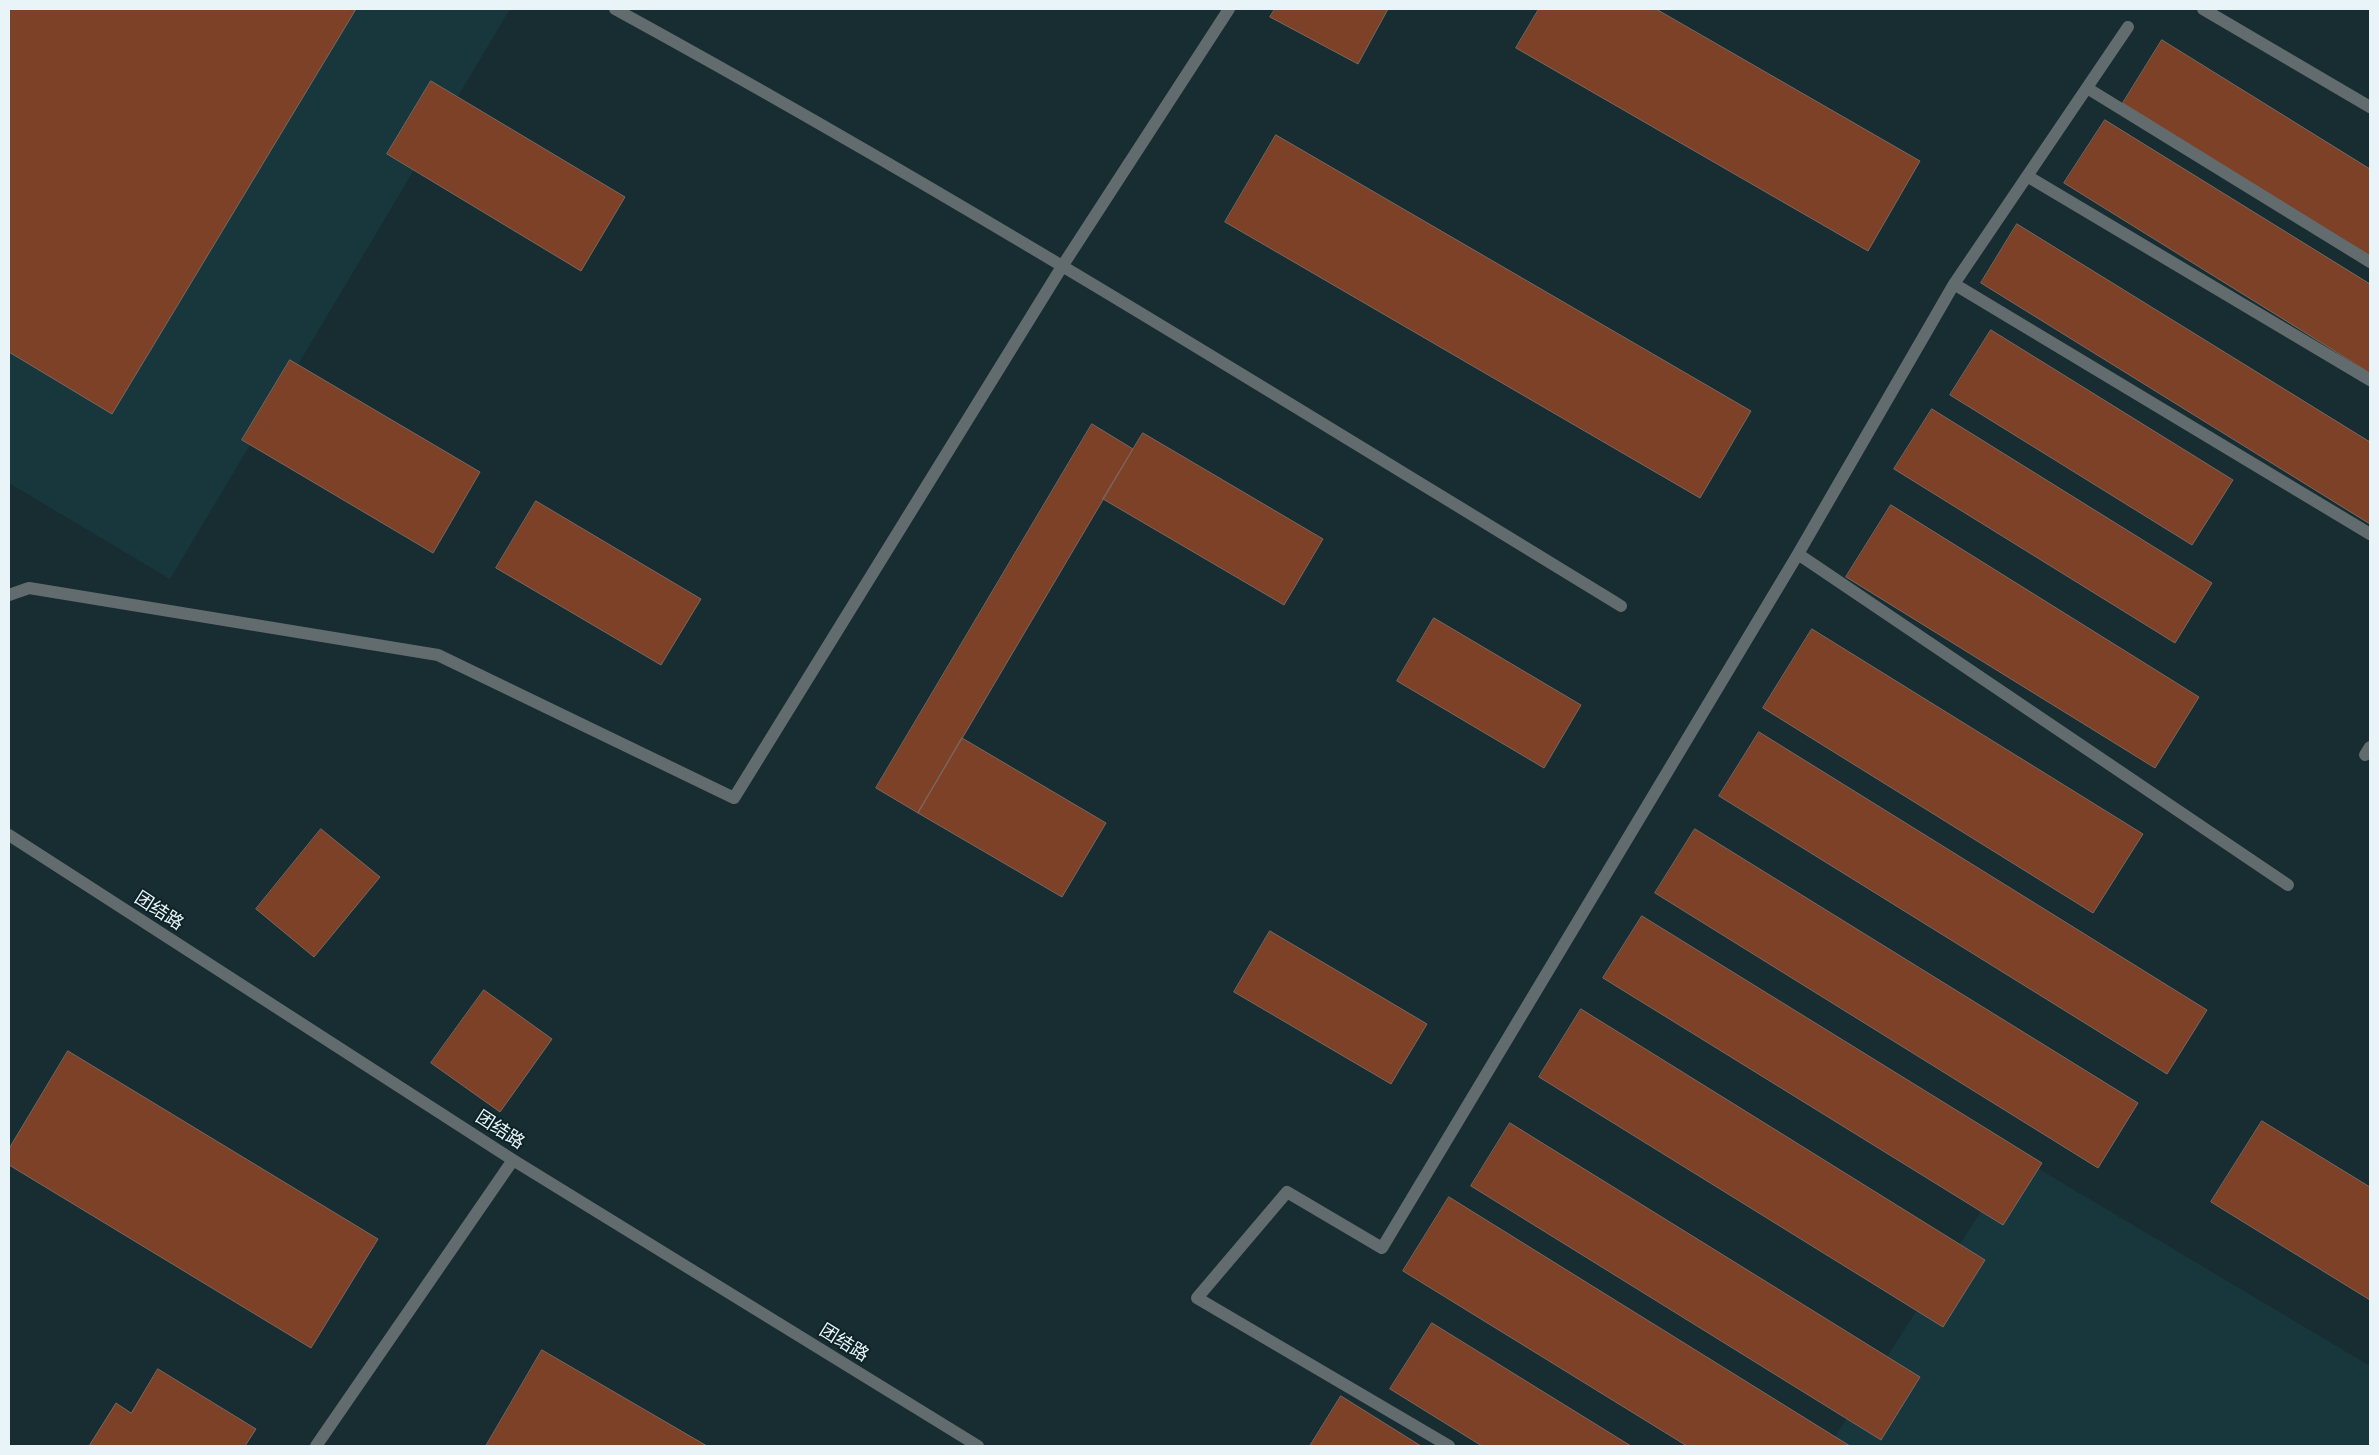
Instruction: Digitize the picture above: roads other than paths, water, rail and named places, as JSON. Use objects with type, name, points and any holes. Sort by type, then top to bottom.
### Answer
[{"type":"street","points":[[615,9],[762,89],[1063,264],[1621,606]]},
{"type":"street","points":[[9,595],[28,588],[438,655],[734,798],[1063,264],[1229,9]]},
{"type":"street","points":[[2203,9],[2370,107]]},
{"type":"street","points":[[1449,1446],[1198,1298],[1286,1192],[1382,1248],[1798,554],[1954,284],[2128,27]]},
{"type":"street","points":[[2086,88],[2370,262]]},
{"type":"street","points":[[2027,176],[2370,380]]},
{"type":"street","points":[[1954,284],[2370,534]]},
{"type":"street","points":[[1798,554],[2288,884]]},
{"type":"street","name":"团结路","points":[[9,835],[513,1160],[978,1446]]},
{"type":"street","points":[[316,1446],[513,1160]]}]
